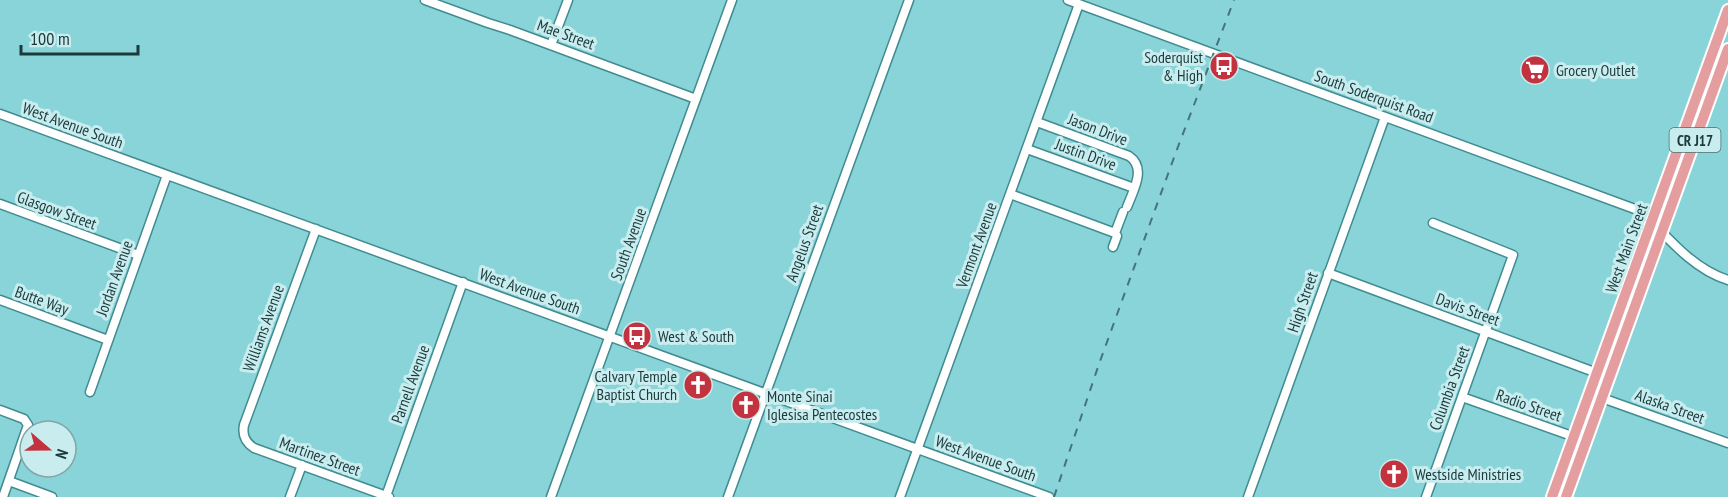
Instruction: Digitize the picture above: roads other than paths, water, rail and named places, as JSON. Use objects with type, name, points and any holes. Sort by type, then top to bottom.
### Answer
[{"type":"main road","name":"West Main Street","points":[[1552,497],[1728,10]]},
{"type":"main road","name":"West Main Street","points":[[1566,497],[1728,49]]},
{"type":"street","name":"Mae Street","points":[[425,0],[696,99]]},
{"type":"street","points":[[551,45],[568,0]]},
{"type":"street","name":"South Avenue","points":[[551,497],[732,0]]},
{"type":"street","name":"Angelus Street","points":[[728,497],[909,0]]},
{"type":"street","name":"South Soderquist Road","points":[[1068,0],[1643,212],[1699,267],[1728,280]]},
{"type":"street","name":"Vermont Avenue","points":[[900,497],[1079,4]]},
{"type":"street","name":"West Avenue South","points":[[0,114],[1049,497]]},
{"type":"street","name":"High Street","points":[[1248,497],[1385,117]]},
{"type":"street","name":"Jason Drive","points":[[1037,122],[1132,158],[1136,163],[1139,172],[1115,233],[1117,238],[1113,247]]},
{"type":"street","name":"Justin Drive","points":[[1027,149],[1134,188]]},
{"type":"street","name":"Jordan Avenue","points":[[90,392],[167,175]]},
{"type":"street","points":[[1010,194],[1115,233]]},
{"type":"street","name":"Glasgow Street","points":[[0,204],[138,255]]},
{"type":"street","name":"Columbia Street","points":[[1426,497],[1513,255],[1433,223]]},
{"type":"street","name":"Williams Avenue","points":[[244,439],[244,425],[316,229]]},
{"type":"street","name":"Davis Street","points":[[1328,273],[1597,373]]},
{"type":"street","name":"Parnell Avenue","points":[[388,496],[463,282]]},
{"type":"street","name":"Butte Way","points":[[0,300],[108,340]]},
{"type":"street","name":"Radio Street","points":[[1462,397],[1586,441]]},
{"type":"street","name":"Alaska Street","points":[[1602,398],[1728,444]]},
{"type":"street","points":[[0,410],[24,418],[28,422],[28,428],[3,497]]},
{"type":"street","name":"Martinez Street","points":[[244,439],[254,448],[388,496]]},
{"type":"street","points":[[290,497],[302,465]]},
{"type":"street","points":[[9,481],[52,497]]},
{"type":"railway","points":[[1054,497],[1099,364],[1234,0]]},
{"type":"place","name":"Soderquist & High","points":[[1224,66]]},
{"type":"place","name":"Grocery Outlet","points":[[1535,70]]},
{"type":"place","name":"West & South","points":[[637,336]]},
{"type":"place","name":"Calvary Temple Baptist Church","points":[[698,385]]},
{"type":"place","name":"Monte Sinai Iglesisa Pentecostes","points":[[746,405]]},
{"type":"place","name":"Westside Ministries","points":[[1394,474]]}]
